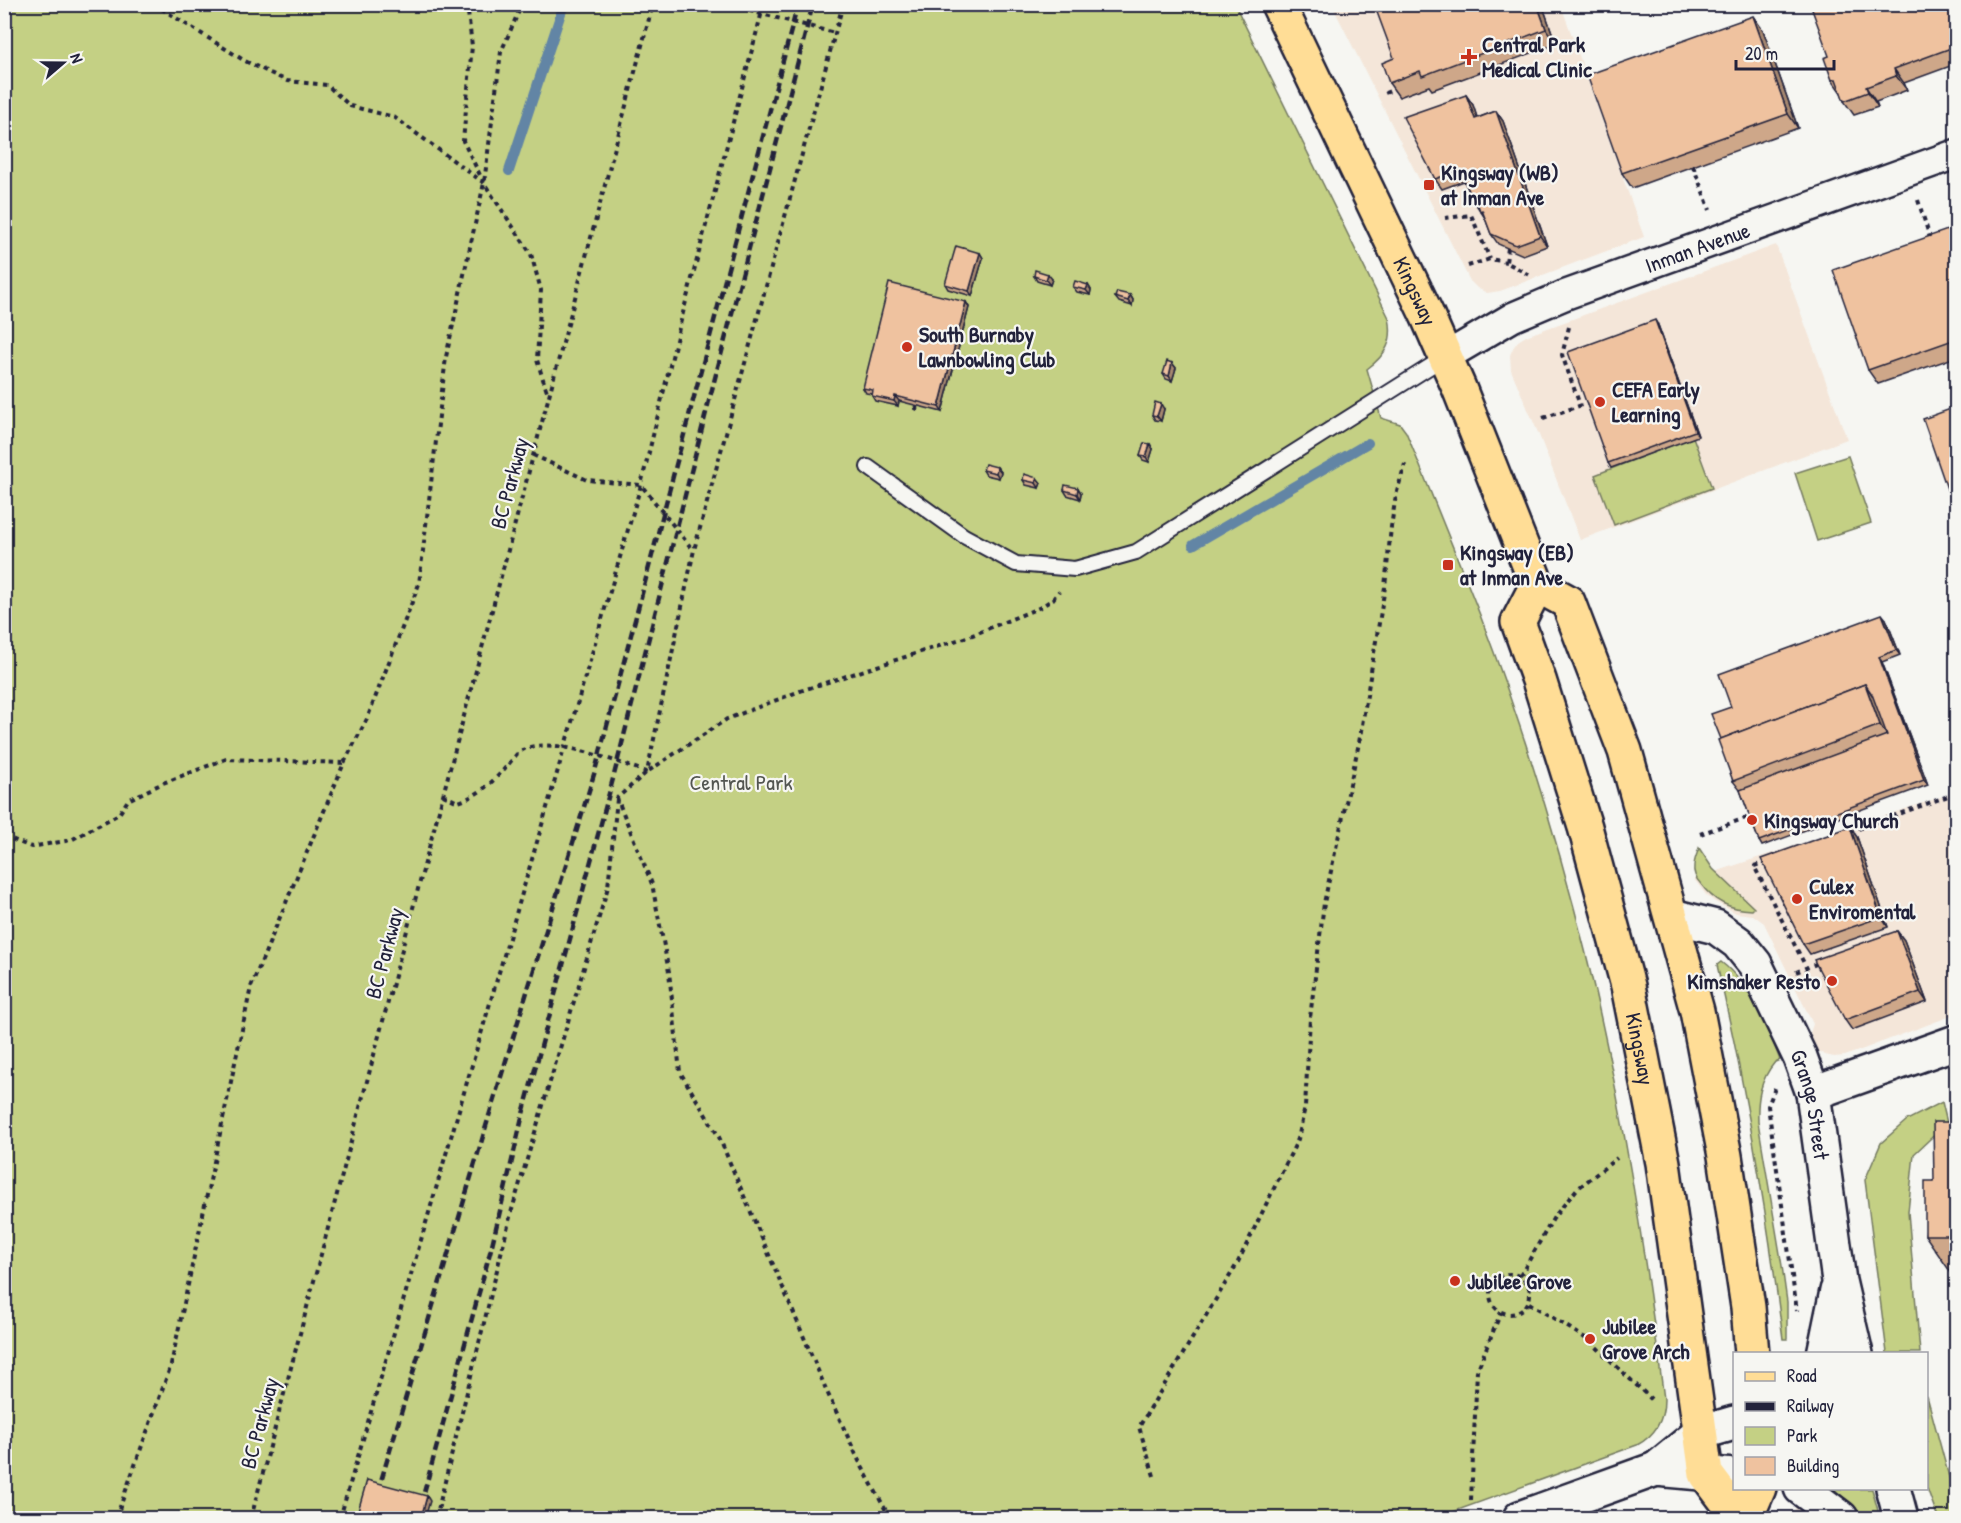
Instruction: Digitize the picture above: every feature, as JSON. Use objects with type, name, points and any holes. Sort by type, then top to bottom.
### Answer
[{"type":"main road","name":"Kingsway","points":[[1278,4],[1427,315],[1537,585],[1518,622],[1539,680],[1585,827],[1628,986],[1663,1163],[1700,1433],[1739,1518]]},
{"type":"main road","points":[[1537,585],[1568,602],[1625,751],[1672,916],[1697,1011],[1725,1156],[1748,1307],[1752,1352]]},
{"type":"main road","points":[[1746,1518],[1758,1490]]},
{"type":"street","name":"Inman Avenue","points":[[1445,357],[1513,316],[1565,295],[1956,154]]},
{"type":"street","name":"Grange Street","points":[[1672,916],[1716,927],[1738,944],[1755,964],[1786,1026],[1814,1093],[1839,1281],[1856,1352]]},
{"type":"street","points":[[1814,1093],[1956,1042]]},
{"type":"street","points":[[1824,1352],[1839,1281]]},
{"type":"street","points":[[1520,1518],[1656,1469],[1700,1433],[1733,1423]]},
{"type":"street","points":[[1656,1469],[1720,1475]]},
{"type":"street","points":[[1804,1490],[1841,1518]]},
{"type":"street","points":[[1894,1490],[1901,1518]]},
{"type":"lane","points":[[868,467],[964,536],[1016,564],[1075,569],[1136,552],[1445,357]]},
{"type":"path","points":[[154,4],[255,66],[287,81],[327,86],[350,106],[394,117],[484,183]]},
{"type":"path","points":[[467,4],[472,46],[463,141],[484,183],[531,254],[541,290],[537,360],[549,396]]},
{"type":"path","points":[[116,1518],[171,1365],[251,987],[344,763],[367,719],[419,584],[446,357],[484,183],[501,52],[522,4]]},
{"type":"path","name":"BC Parkway","points":[[251,1518],[654,4]]},
{"type":"path","points":[[723,4],[835,33]]},
{"type":"path","points":[[340,1518],[641,485],[682,317],[764,4]]},
{"type":"path","points":[[647,772],[694,550],[843,4]]},
{"type":"path","points":[[1385,93],[1405,86]]},
{"type":"path","points":[[1693,166],[1710,210]]},
{"type":"path","points":[[1918,199],[1932,242]]},
{"type":"path","points":[[1444,218],[1471,215],[1490,259]]},
{"type":"path","points":[[1506,262],[1508,248]]},
{"type":"path","points":[[1468,266],[1490,259],[1506,262],[1529,275]]},
{"type":"path","points":[[1569,326],[1562,355],[1580,405]]},
{"type":"path","points":[[1543,418],[1588,403]]},
{"type":"path","points":[[534,455],[587,480],[641,485],[694,550]]},
{"type":"path","points":[[1154,1476],[1139,1427],[1237,1264],[1298,1139],[1305,1107],[1310,1018],[1324,903],[1359,743],[1385,587],[1396,495],[1405,464]]},
{"type":"path","points":[[436,1518],[511,1213],[608,887],[617,798],[647,772],[728,719],[800,691],[970,636],[1041,607],[1053,599],[1075,569]]},
{"type":"path","points":[[442,795],[458,802],[467,800],[494,780],[520,752],[542,745],[565,746],[647,772]]},
{"type":"path","points":[[4,836],[31,847],[70,840],[119,814],[128,800],[226,759],[344,763]]},
{"type":"path","points":[[1844,834],[1956,794]]},
{"type":"path","points":[[617,798],[652,884],[669,972],[680,1072],[719,1137],[837,1413],[859,1461],[890,1518]]},
{"type":"path","points":[[1700,834],[1751,816]]},
{"type":"path","points":[[1776,858],[1754,866],[1806,967]]},
{"type":"path","points":[[1796,972],[1827,960]]},
{"type":"path","points":[[1778,1081],[1768,1107],[1798,1317]]},
{"type":"path","points":[[1520,1276],[1554,1217],[1577,1189],[1617,1158]]},
{"type":"path","points":[[1507,1274],[1520,1276],[1531,1291],[1529,1303],[1520,1312],[1514,1314],[1496,1309],[1490,1298],[1493,1285],[1496,1280],[1507,1274]]},
{"type":"path","points":[[1529,1303],[1590,1341],[1651,1399]]},
{"type":"path","points":[[1471,1500],[1477,1371],[1502,1312]]},
{"type":"shaded area","points":[[1332,5],[1561,5],[1644,237],[1500,291],[1487,293],[1477,288],[1470,281]]},
{"type":"shaded area","points":[[1776,245],[1847,439],[1580,540],[1511,370],[1510,355],[1513,348],[1526,336]]},
{"type":"shaded area","points":[[1956,792],[1956,1014],[1845,1056],[1825,1055],[1818,1051],[1812,1040],[1810,1033],[1813,1024],[1764,923],[1753,915],[1736,913],[1715,902],[1706,895],[1694,879]]},
{"type":"shaded area","points":[[1797,1505],[1823,1518],[1795,1518]]},
{"type":"green space","name":"Central Park","points":[[4,5],[1235,5],[1389,318],[1390,334],[1387,347],[1384,353],[1367,369],[1381,418],[1400,424],[1406,432],[1496,657],[1552,830],[1601,1016],[1632,1180],[1664,1399],[1662,1414],[1654,1432],[1637,1445],[1436,1518],[5,1518]]},
{"type":"green space","points":[[1693,437],[1712,488],[1614,525],[1595,475]]},
{"type":"green space","points":[[1848,456],[1871,523],[1817,541],[1795,473]]},
{"type":"green space","points":[[1699,848],[1713,869],[1754,908],[1752,910],[1736,908],[1723,903],[1705,890],[1697,880],[1694,871],[1694,862]]},
{"type":"green space","points":[[1721,962],[1741,982],[1757,1007],[1780,1060],[1775,1062],[1763,1083],[1758,1105],[1758,1122],[1787,1302],[1787,1339],[1783,1339],[1755,1151],[1717,965]]},
{"type":"green space","points":[[1942,1102],[1947,1123],[1914,1154],[1908,1212],[1920,1352],[1887,1352],[1865,1180],[1881,1143],[1907,1120]]},
{"type":"green space","points":[[1928,1400],[1956,1503],[1956,1518],[1938,1518],[1928,1490]]},
{"type":"green space","points":[[1835,1490],[1872,1490],[1880,1518],[1862,1518]]},
{"type":"building","points":[[1374,4],[1537,4],[1546,29],[1422,76],[1420,71],[1389,83],[1382,63],[1394,58]]},
{"type":"building","points":[[1810,4],[1956,4],[1956,56],[1951,48],[1894,69],[1896,76],[1866,87],[1868,92],[1844,101],[1836,79],[1832,80],[1824,58],[1829,56]]},
{"type":"building","points":[[1753,16],[1788,114],[1622,173],[1587,75]]},
{"type":"building","points":[[1466,95],[1475,119],[1496,111],[1540,236],[1516,245],[1491,234],[1482,210],[1480,211],[1476,199],[1473,200],[1460,170],[1435,179],[1403,117]]},
{"type":"building","points":[[1956,227],[1956,339],[1868,370],[1833,270]]},
{"type":"building","points":[[956,246],[980,253],[969,291],[945,284]]},
{"type":"building","points":[[1035,270],[1048,274],[1046,280],[1034,276]]},
{"type":"building","points":[[1075,281],[1088,285],[1086,290],[1073,287]]},
{"type":"building","name":"South Burnaby Lawnbowling Club","points":[[889,283],[966,302],[939,407],[895,396],[894,401],[872,396],[873,390],[863,388]]},
{"type":"building","points":[[1117,292],[1130,295],[1128,301],[1115,297]]},
{"type":"building","points":[[1655,320],[1695,431],[1608,463],[1568,352]]},
{"type":"building","points":[[1167,361],[1172,363],[1169,376],[1163,374]]},
{"type":"building","points":[[1155,402],[1161,404],[1157,416],[1152,415]]},
{"type":"building","points":[[1956,407],[1956,515],[1923,419]]},
{"type":"building","points":[[1144,443],[1150,444],[1146,457],[1140,456]]},
{"type":"building","points":[[985,464],[997,467],[996,473],[983,470]]},
{"type":"building","points":[[1024,474],[1037,478],[1036,483],[1023,480]]},
{"type":"building","points":[[1065,485],[1078,488],[1077,494],[1064,490]]},
{"type":"building","points":[[1882,614],[1896,650],[1879,657],[1924,780],[1759,841],[1740,790],[1887,735],[1872,694],[1865,684],[1721,739],[1711,714],[1731,707],[1719,674]]},
{"type":"building","points":[[1865,684],[1880,725],[1733,781],[1718,740]]},
{"type":"building","points":[[1850,827],[1881,917],[1803,944],[1761,859]]},
{"type":"building","points":[[1897,931],[1920,992],[1845,1020],[1814,960]]},
{"type":"building","points":[[1933,1122],[1956,1122],[1956,1235],[1925,1235],[1925,1181],[1934,1181]]},
{"type":"building","points":[[367,1480],[427,1496],[421,1518],[356,1518]]},
{"type":"waterway","points":[[509,171],[564,4]]},
{"type":"waterway","points":[[1193,545],[1368,443]]},
{"type":"railway","points":[[370,1518],[492,1106],[595,771],[798,4]]},
{"type":"railway","points":[[417,1518],[491,1249],[523,1114],[614,775],[813,4]]},
{"type":"place","name":"Central Park Medical Clinic","points":[[1469,57]]},
{"type":"place","name":"Kingsway (WB) at Inman Ave","points":[[1429,185]]},
{"type":"place","name":"South Burnaby Lawnbowling Club","points":[[907,347]]},
{"type":"place","name":"CEFA Early Learning","points":[[1600,402]]},
{"type":"place","name":"Kingsway (EB) at Inman Ave","points":[[1448,565]]},
{"type":"place","name":"Kingsway Church","points":[[1752,820]]},
{"type":"place","name":"Culex Enviromental","points":[[1797,899]]},
{"type":"place","name":"Kimshaker Resto","points":[[1832,981]]},
{"type":"place","name":"Jubilee Grove","points":[[1455,1281]]},
{"type":"place","name":"Jubilee Grove Arch","points":[[1590,1339]]}]
